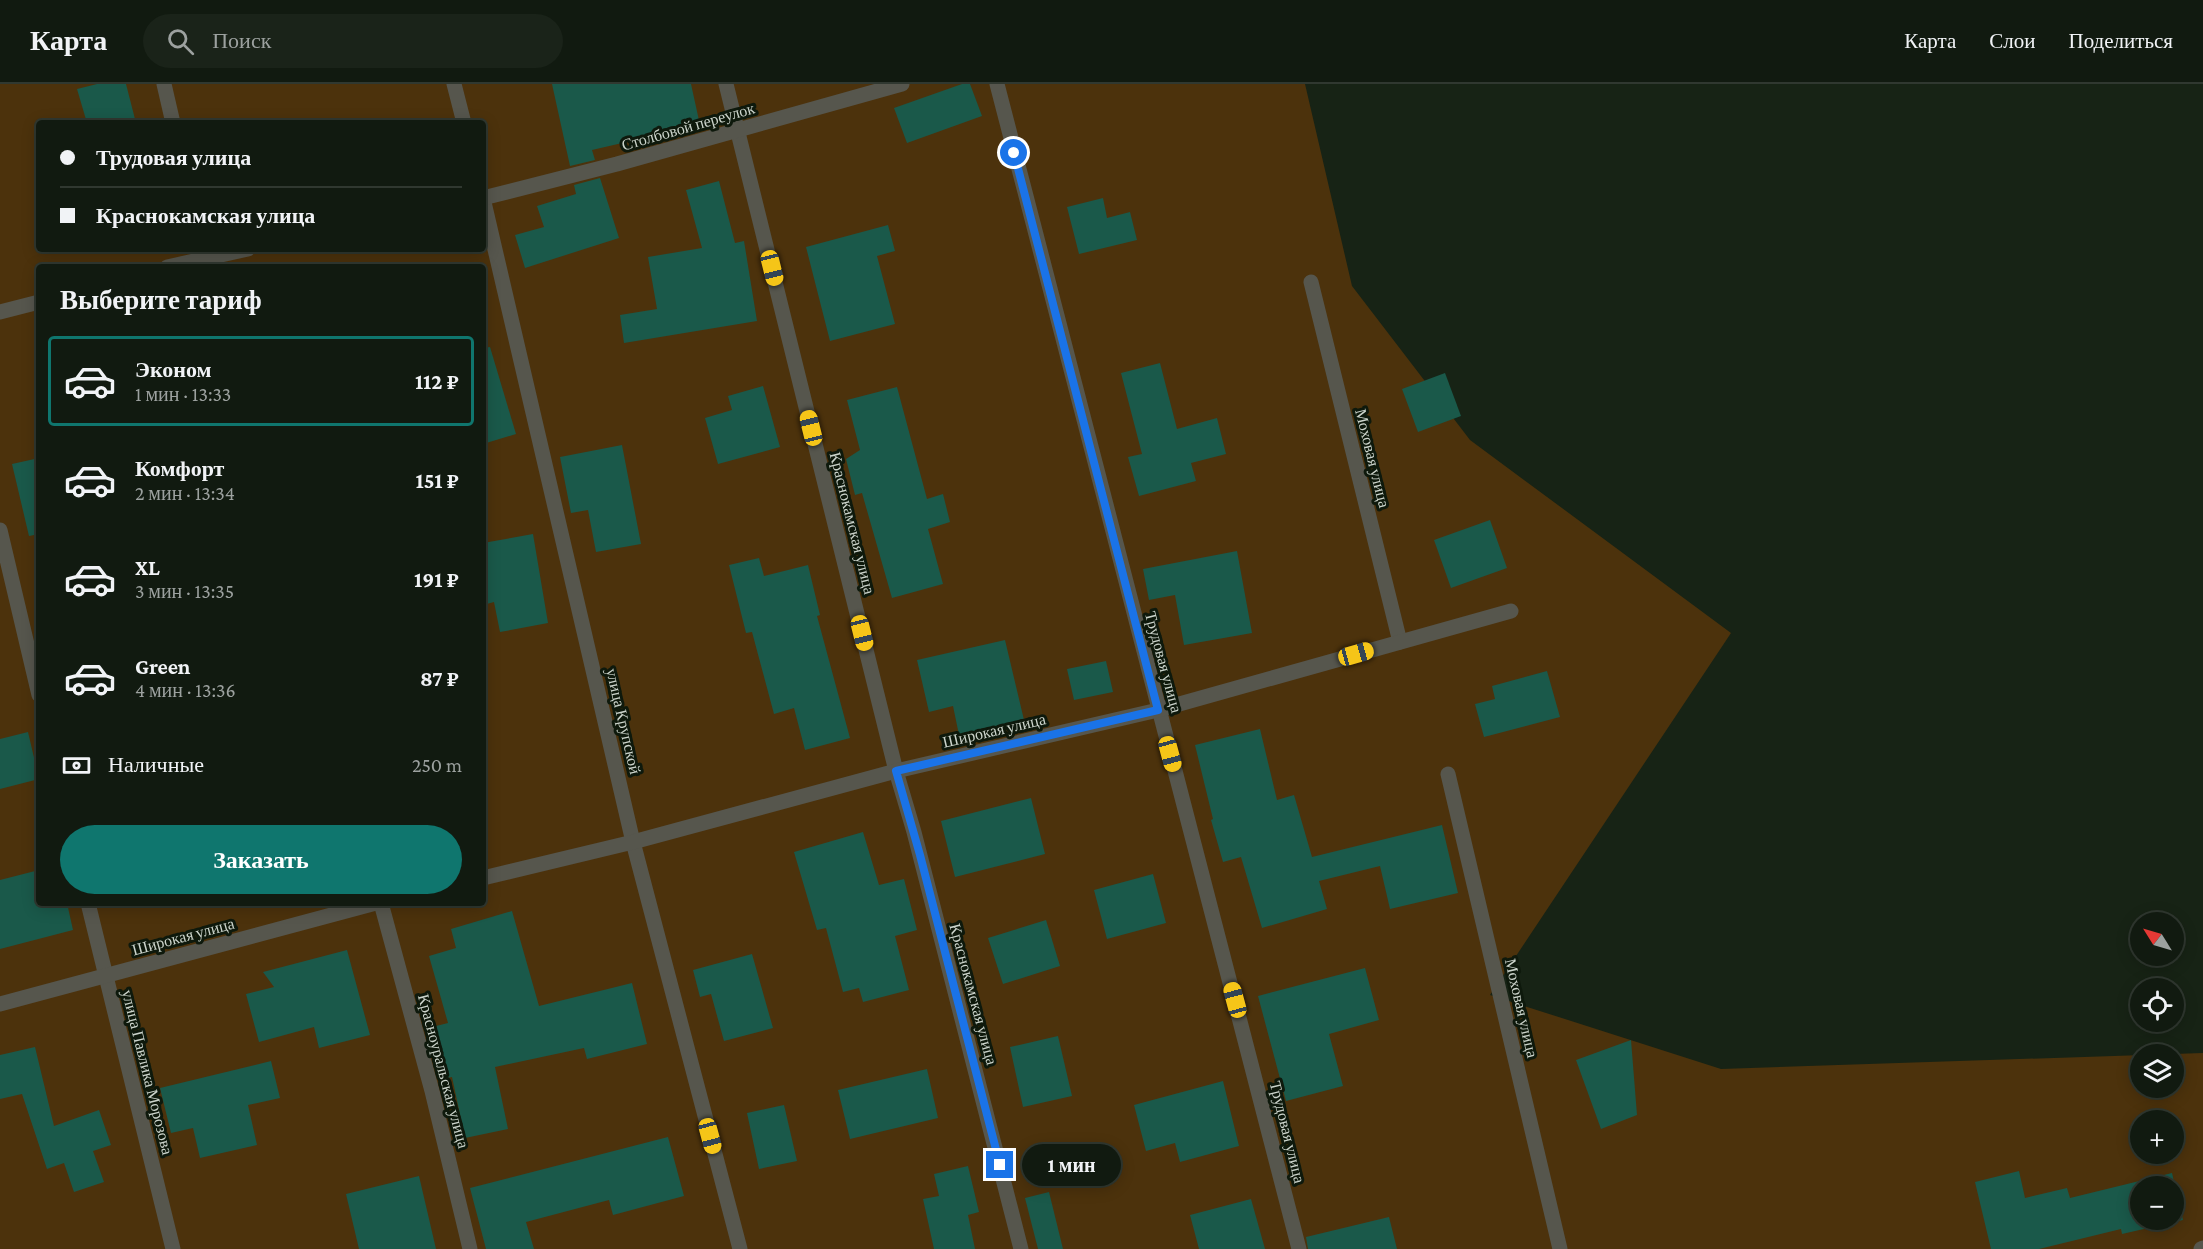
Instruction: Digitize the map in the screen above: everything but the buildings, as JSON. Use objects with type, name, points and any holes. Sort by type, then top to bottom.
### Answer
[{"type":"street","points":[[164,84],[172,120]]},
{"type":"street","points":[[454,84],[463,120]]},
{"type":"street","name":"Краснокамская улица","points":[[726,84],[896,771],[920,855],[1021,1249]]},
{"type":"street","name":"Столбовой переулок","points":[[486,197],[617,164],[902,84]]},
{"type":"street","name":"Трудовая улица","points":[[997,84],[1299,1249]]},
{"type":"street","name":"улица Крупской","points":[[486,211],[633,842],[740,1249]]},
{"type":"street","points":[[180,264],[234,252]]},
{"type":"street","name":"Моховая улица","points":[[1311,282],[1400,642]]},
{"type":"street","points":[[0,312],[36,303]]},
{"type":"street","points":[[0,530],[36,682]]},
{"type":"street","name":"Широкая улица","points":[[486,877],[633,842],[896,771],[1158,710],[1511,611]]},
{"type":"street","name":"Моховая улица","points":[[1448,774],[1560,1249]]},
{"type":"street","name":"улица Павлика Морозова","points":[[89,906],[173,1249]]},
{"type":"street","name":"Широкая улица","points":[[0,1004],[365,906]]},
{"type":"street","name":"Красноуральская улица","points":[[382,906],[432,1091],[470,1249]]},
{"type":"shaded area","points":[[0,84],[1305,84],[1352,286],[1470,440],[1731,633],[1490,995],[1721,1069],[2130,1055],[2130,1098],[2184,1098],[2184,1054],[2203,1053],[2203,1249],[0,1249]]},
{"type":"route","points":[[1000,1165],[914,832],[896,771],[1158,710],[1014,153]]}]
